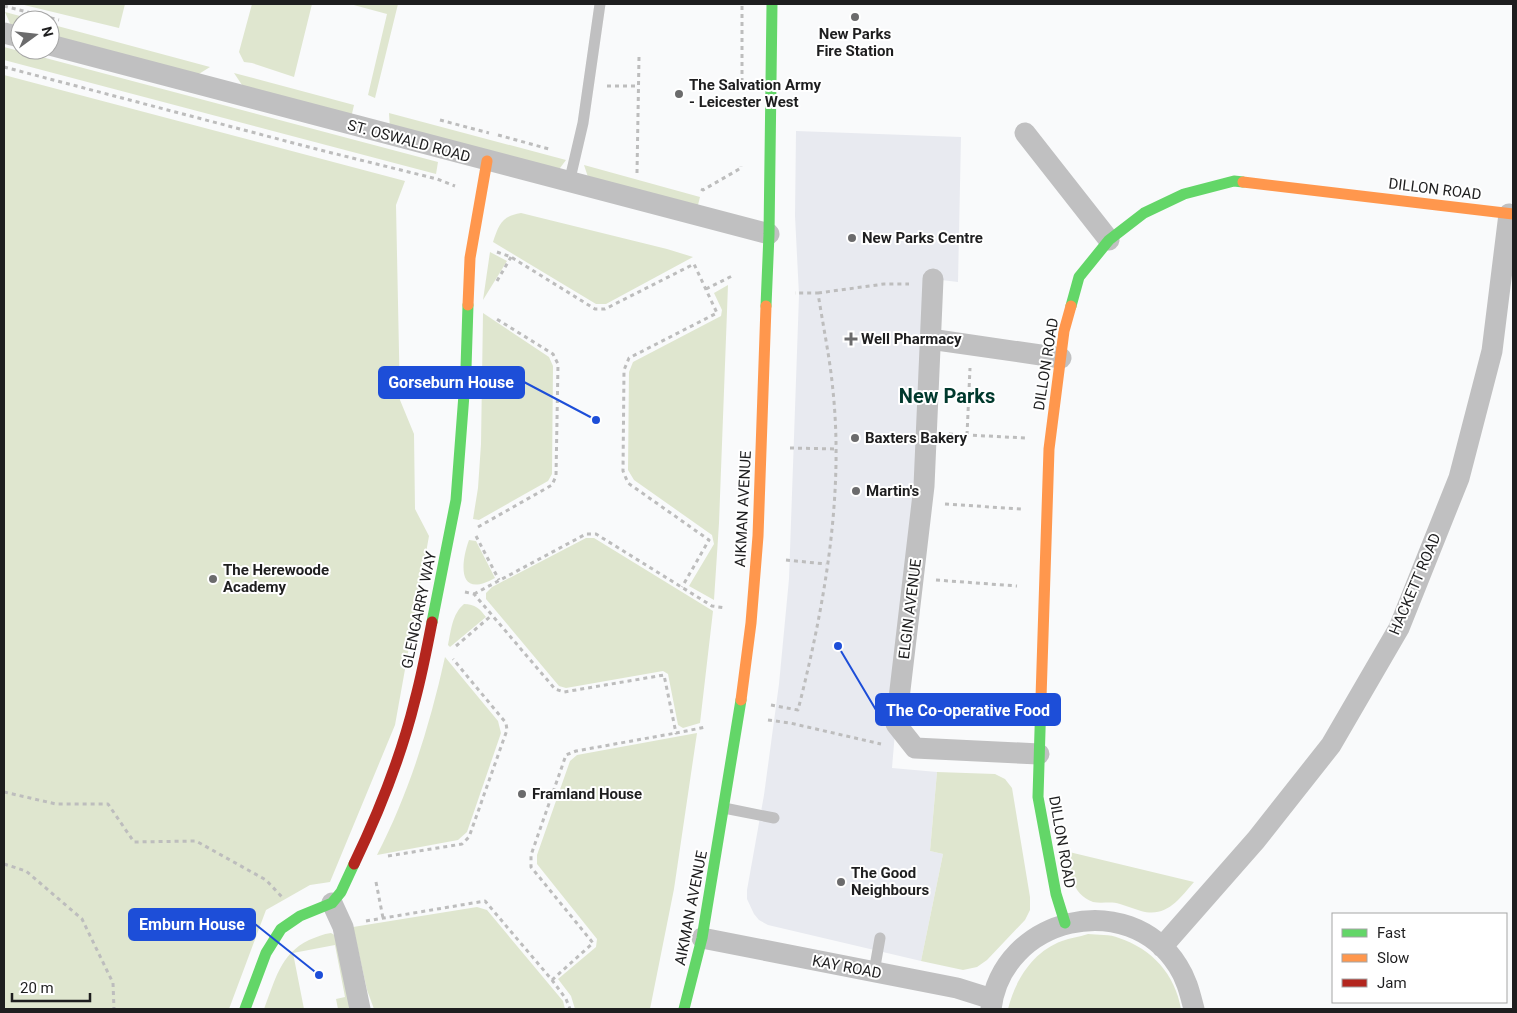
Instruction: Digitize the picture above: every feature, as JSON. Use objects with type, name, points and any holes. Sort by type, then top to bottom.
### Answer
[{"type":"street","name":"AIKMAN AVENUE","points":[[684,1009],[702,938],[738,719],[752,612],[758,536],[768,234],[772,4]]},
{"type":"street","name":"ST. OSWALD ROAD","points":[[60,49],[768,234]]},
{"type":"street","points":[[1025,133],[1109,240]]},
{"type":"street","name":"GLENGARRY WAY","points":[[332,903],[341,892],[371,828],[398,758],[415,701],[440,586],[456,500],[466,368],[470,258],[487,161]]},
{"type":"street","name":"DILLON ROAD","points":[[1065,923],[1056,894],[1038,797],[1050,439],[1064,331],[1079,276],[1109,240],[1144,213],[1184,194],[1234,181],[1511,214]]},
{"type":"street","name":"HACKETT ROAD","points":[[1162,947],[1256,840],[1331,745],[1399,628],[1461,469],[1492,351],[1511,214]]},
{"type":"street","name":"ELGIN AVENUE","points":[[909,741],[896,724],[922,503],[933,282]]},
{"type":"street","points":[[930,340],[1061,358]]},
{"type":"street","points":[[909,741],[915,748],[1039,754]]},
{"type":"street","points":[[245,1009],[266,953],[281,929],[300,916],[332,903],[343,927],[360,1009]]},
{"type":"street","name":"KAY ROAD","points":[[702,938],[957,988],[992,1004],[1002,973],[1018,951],[1039,934],[1065,923],[1090,920],[1117,922],[1141,932],[1162,947],[1178,965],[1189,986],[1194,1009]]},
{"type":"lane","points":[[569,183],[583,123],[600,4]]},
{"type":"lane","points":[[724,808],[774,818]]},
{"type":"lane","points":[[874,972],[880,938]]},
{"type":"path","points":[[742,4],[742,91]]},
{"type":"path","points":[[4,6],[61,21]]},
{"type":"path","points":[[637,173],[640,57]]},
{"type":"path","points":[[4,67],[437,179],[480,197]]},
{"type":"path","points":[[588,85],[639,86]]},
{"type":"path","points":[[439,120],[523,141],[575,158]]},
{"type":"path","points":[[694,187],[703,190],[742,168],[742,159]]},
{"type":"path","points":[[628,171],[646,176]]},
{"type":"path","points":[[493,250],[510,257],[595,309],[605,309],[694,264],[718,313],[629,358],[624,370],[623,471],[628,483],[709,540],[682,587]]},
{"type":"path","points":[[706,289],[732,276]]},
{"type":"path","points":[[795,293],[818,293],[884,284],[933,282]]},
{"type":"path","points":[[770,705],[798,710],[818,626],[833,528],[836,449],[833,391],[818,293]]},
{"type":"path","points":[[489,314],[553,354],[558,364],[556,476],[552,485],[473,530],[499,580]]},
{"type":"path","points":[[967,435],[971,346]]},
{"type":"path","points":[[926,432],[1050,439]]},
{"type":"path","points":[[790,448],[836,449]]},
{"type":"path","points":[[922,503],[1047,510]]},
{"type":"path","points":[[474,594],[586,534],[596,534],[712,606],[752,612]]},
{"type":"path","points":[[786,560],[826,564]]},
{"type":"path","points":[[913,578],[1044,588]]},
{"type":"path","points":[[440,586],[474,594],[555,689],[564,692],[664,675],[676,733]]},
{"type":"path","points":[[455,647],[492,616]]},
{"type":"path","points":[[380,858],[462,844],[469,837],[507,730],[506,723],[448,653]]},
{"type":"path","points":[[768,720],[790,723],[899,748],[909,741]]},
{"type":"path","points":[[552,980],[593,943],[531,867],[531,855],[566,756],[576,751],[706,727]]},
{"type":"path","points":[[4,792],[56,804],[108,804],[134,842],[196,841],[266,880],[300,916]]},
{"type":"path","points":[[4,864],[26,871],[82,919],[113,983],[114,1009]]},
{"type":"path","points":[[374,876],[384,918]]},
{"type":"path","points":[[343,927],[485,901],[552,980],[566,999],[570,1009]]},
{"type":"shaded area","points":[[796,131],[961,137],[958,282],[933,279],[892,768],[937,772],[930,851],[943,854],[921,961],[768,925],[759,920],[754,914],[747,899],[764,795],[779,684],[789,579],[799,295],[795,216]]},
{"type":"green space","points":[[20,4],[125,4],[119,28],[60,14],[60,10],[45,10]]},
{"type":"green space","points":[[252,4],[312,4],[294,77],[244,62],[239,52]]},
{"type":"green space","points":[[350,4],[398,4],[375,98],[368,95],[387,14]]},
{"type":"green space","points":[[5,12],[10,13],[10,23]]},
{"type":"green space","points":[[60,27],[210,67],[194,77],[60,41]]},
{"type":"green space","points":[[4,47],[10,49],[10,60],[53,60],[438,162],[436,174],[4,60]]},
{"type":"green space","points":[[234,73],[354,105],[351,118],[246,91]]},
{"type":"green space","name":"The Herewoode Academy","points":[[4,75],[405,181],[396,205],[400,400],[414,434],[415,509],[429,536],[395,725],[330,882],[310,885],[266,910],[229,1009],[4,1009]]},
{"type":"green space","points":[[389,113],[566,160],[557,172],[390,129]]},
{"type":"green space","points":[[584,165],[700,197],[697,209],[589,180]]},
{"type":"green space","points":[[521,213],[693,257],[606,304],[596,304],[493,242],[502,222],[509,216]]},
{"type":"green space","points":[[490,252],[507,261],[483,300]]},
{"type":"green space","points":[[728,285],[719,523],[714,600],[689,586],[714,544],[712,535],[634,480],[628,470],[629,372],[633,362],[721,316],[722,310],[714,293]]},
{"type":"green space","points":[[483,313],[549,357],[553,366],[552,474],[548,481],[479,520],[473,519],[478,488],[481,444]]},
{"type":"green space","points":[[586,538],[594,538],[713,611],[700,723],[683,728],[678,725],[668,674],[663,671],[566,688],[559,686],[486,599],[486,593],[492,587]]},
{"type":"green space","points":[[469,540],[476,541],[495,578],[483,583],[474,584],[468,582],[465,576],[464,559]]},
{"type":"green space","points":[[464,604],[477,607],[486,617],[450,647],[448,645],[453,623],[457,613]]},
{"type":"green space","points":[[445,657],[498,721],[501,733],[467,832],[458,840],[377,855],[409,783],[433,708]]},
{"type":"green space","points":[[697,733],[674,889],[650,1009],[575,1009],[571,996],[558,979],[596,947],[597,939],[537,864],[537,855],[570,761],[577,755]]},
{"type":"green space","points":[[937,772],[995,774],[1005,779],[1012,788],[1030,897],[1030,910],[1025,920],[987,960],[977,967],[963,970],[921,961],[943,854],[930,851]]},
{"type":"green space","points":[[1065,851],[1194,882],[1172,906],[1158,912],[1141,911],[1117,903],[1093,902],[1076,888],[1070,874]]},
{"type":"green space","points":[[477,907],[487,910],[563,1001],[565,1009],[374,1009],[367,990],[353,927]]},
{"type":"green space","points":[[331,933],[336,936],[354,1009],[338,1009],[336,999],[345,997],[335,945],[293,953],[304,1009],[264,1009],[275,979],[291,953],[309,940]]},
{"type":"green space","points":[[1088,934],[1115,937],[1131,943],[1152,956],[1167,974],[1178,996],[1181,1009],[1008,1009],[1020,978],[1042,952],[1065,940]]},
{"type":"traffic: fast","points":[[766,306],[769,234],[772,4]]},
{"type":"traffic: fast","points":[[1071,306],[1079,277],[1109,240],[1144,213],[1184,194],[1234,181],[1243,182]]},
{"type":"traffic: fast","points":[[432,622],[456,500],[466,368],[468,305]]},
{"type":"traffic: fast","points":[[1041,698],[1038,797],[1056,894],[1065,923]]},
{"type":"traffic: fast","points":[[684,1009],[702,938],[741,700]]},
{"type":"traffic: fast","points":[[245,1009],[266,953],[281,929],[300,916],[332,903],[341,892],[354,864]]},
{"type":"traffic: slow","points":[[468,305],[470,258],[487,161]]},
{"type":"traffic: slow","points":[[1243,182],[1513,214]]},
{"type":"traffic: slow","points":[[741,700],[751,623],[758,536],[766,306]]},
{"type":"traffic: slow","points":[[1041,698],[1049,449],[1064,331],[1071,306]]},
{"type":"traffic: jam","points":[[354,864],[381,804],[403,742],[420,680],[432,622]]},
{"type":"place","name":"New Parks Fire Station","points":[[855,17]]},
{"type":"place","name":"The Salvation Army - Leicester West","points":[[679,94]]},
{"type":"place","name":"New Parks Centre","points":[[852,238]]},
{"type":"place","name":"Well Pharmacy","points":[[851,339]]},
{"type":"place","name":"Gorseburn House","points":[[596,420]]},
{"type":"place","name":"Baxters Bakery","points":[[855,438]]},
{"type":"place","name":"Martin's","points":[[856,491]]},
{"type":"place","name":"The Herewoode Academy","points":[[213,579]]},
{"type":"place","name":"The Co-operative Food","points":[[838,646]]},
{"type":"place","name":"Framland House","points":[[522,794]]},
{"type":"place","name":"The Good Neighbours","points":[[841,882]]},
{"type":"place","name":"Emburn House","points":[[319,975]]},
{"type":"district","name":"New Parks","points":[[947,396]]}]
